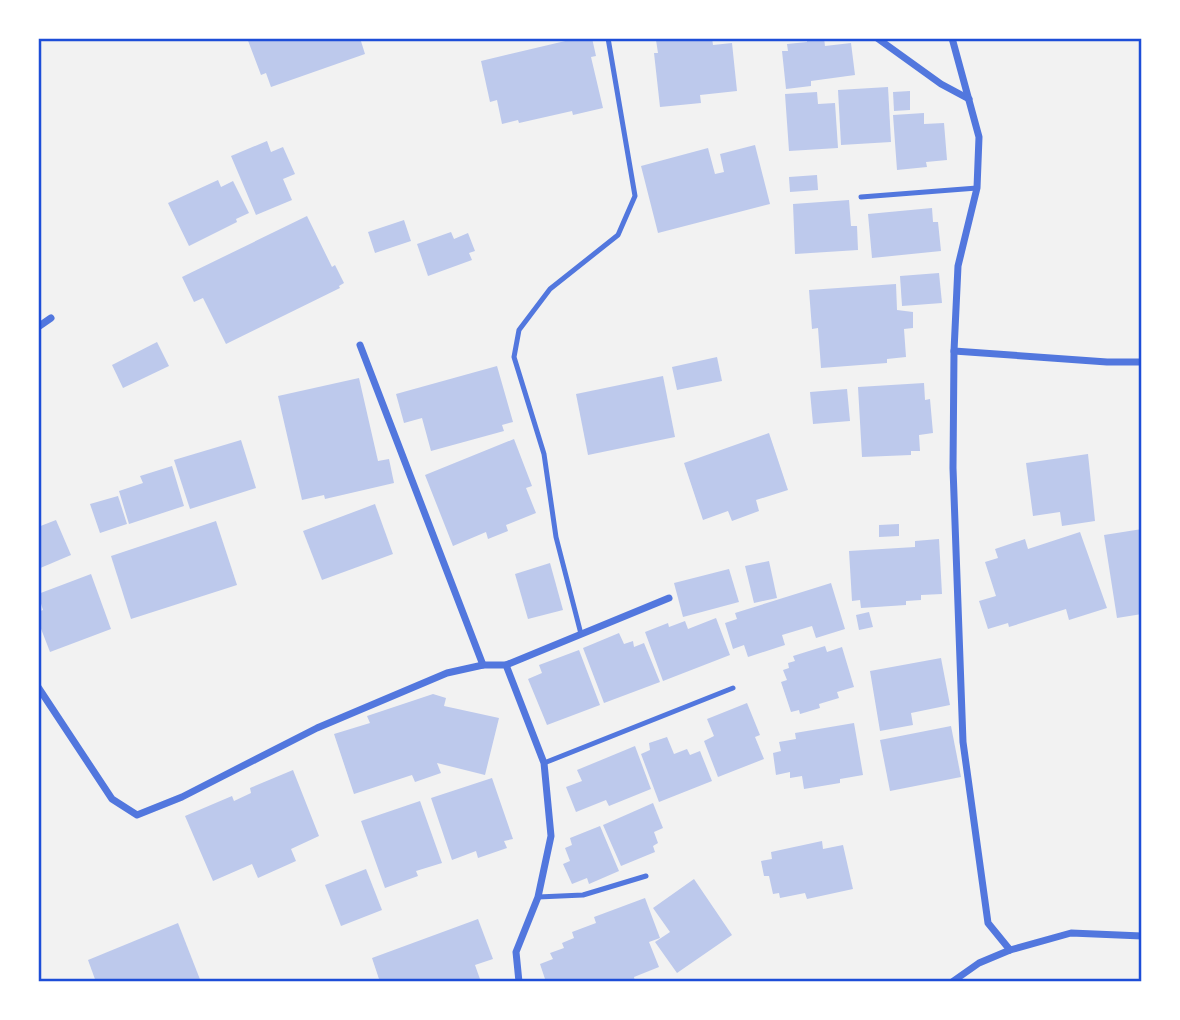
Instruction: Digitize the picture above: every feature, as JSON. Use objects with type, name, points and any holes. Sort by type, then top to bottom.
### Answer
[{"type":"street","points":[[877,38],[941,84],[970,99]]},
{"type":"street","points":[[952,38],[979,137],[977,188],[958,266],[954,352],[953,468],[963,742],[988,923],[1010,950]]},
{"type":"street","points":[[38,327],[51,318]]},
{"type":"street","points":[[360,345],[483,665]]},
{"type":"street","points":[[954,352],[1142,362]]},
{"type":"street","points":[[38,687],[111,799],[136,815],[182,797],[317,728],[447,673],[483,665],[506,665],[670,598]]},
{"type":"street","points":[[506,665],[544,763],[551,836],[538,897],[516,952],[519,982]]},
{"type":"street","points":[[952,982],[979,962],[1010,950],[1071,933],[1142,936]]},
{"type":"lane","points":[[581,634],[556,537],[544,454],[514,357],[519,330],[550,289],[618,235],[635,196],[608,38]]},
{"type":"lane","points":[[861,197],[977,188]]},
{"type":"lane","points":[[544,763],[733,688]]},
{"type":"lane","points":[[538,897],[583,895],[646,876]]},
{"type":"building","points":[[247,38],[360,38],[365,54],[271,87],[266,73],[261,75]]},
{"type":"building","points":[[578,38],[592,38],[596,56],[591,57],[603,108],[573,115],[572,111],[519,123],[518,120],[502,124],[497,100],[490,102],[481,61]]},
{"type":"building","points":[[712,38],[713,45],[732,43],[737,91],[700,95],[701,103],[660,107],[654,53],[658,53],[656,40]]},
{"type":"building","points":[[807,38],[824,38],[825,46],[851,43],[855,75],[811,81],[811,86],[786,89],[782,51],[788,51],[787,44],[807,42]]},
{"type":"building","points":[[888,87],[891,142],[841,145],[838,90]]},
{"type":"building","points":[[910,91],[910,110],[894,111],[893,92]]},
{"type":"building","points":[[817,92],[818,104],[835,103],[838,148],[789,151],[785,94]]},
{"type":"building","points":[[924,113],[924,124],[944,123],[947,160],[926,162],[927,167],[897,170],[893,115]]},
{"type":"building","points":[[267,141],[271,152],[283,147],[295,174],[283,179],[292,200],[256,215],[231,156]]},
{"type":"building","points":[[755,145],[770,204],[658,233],[641,166],[708,148],[715,174],[724,172],[720,154]]},
{"type":"building","points":[[817,175],[818,190],[790,192],[789,177]]},
{"type":"building","points":[[218,180],[221,187],[233,181],[249,213],[236,219],[237,222],[189,246],[168,203]]},
{"type":"building","points":[[849,200],[851,226],[857,226],[858,250],[795,254],[793,204]]},
{"type":"building","points":[[932,208],[933,222],[938,222],[941,251],[872,258],[868,214]]},
{"type":"building","points":[[307,216],[332,267],[335,265],[344,283],[340,288],[226,344],[203,298],[194,302],[182,277]]},
{"type":"building","points":[[404,220],[411,241],[375,253],[368,232]]},
{"type":"building","points":[[451,232],[454,239],[468,233],[475,251],[469,253],[472,260],[428,276],[417,244]]},
{"type":"building","points":[[939,273],[942,303],[902,306],[900,276]]},
{"type":"building","points":[[896,284],[897,310],[913,312],[913,328],[904,329],[906,357],[887,359],[887,363],[821,368],[818,328],[812,329],[809,290]]},
{"type":"building","points":[[157,342],[169,366],[123,388],[112,365]]},
{"type":"building","points":[[717,357],[722,381],[677,390],[672,367]]},
{"type":"building","points":[[497,366],[513,422],[502,425],[504,431],[431,451],[422,418],[404,423],[396,394]]},
{"type":"building","points":[[663,376],[675,437],[588,455],[576,394]]},
{"type":"building","points":[[359,378],[378,461],[389,459],[394,483],[325,499],[324,495],[302,500],[278,396]]},
{"type":"building","points":[[924,383],[925,400],[930,399],[933,433],[919,435],[920,451],[911,451],[911,455],[862,457],[858,387]]},
{"type":"building","points":[[847,389],[850,421],[813,424],[810,392]]},
{"type":"building","points":[[769,433],[788,490],[756,500],[759,511],[732,521],[728,511],[703,520],[684,463]]},
{"type":"building","points":[[514,439],[532,486],[526,488],[536,513],[506,525],[508,531],[488,539],[486,532],[453,546],[425,475]]},
{"type":"building","points":[[241,440],[256,488],[190,509],[174,460]]},
{"type":"building","points":[[1088,454],[1095,521],[1062,526],[1060,512],[1033,516],[1026,463]]},
{"type":"building","points":[[172,466],[184,506],[129,524],[119,491],[143,483],[140,476]]},
{"type":"building","points":[[118,496],[127,524],[100,533],[90,504]]},
{"type":"building","points":[[375,504],[393,554],[322,580],[303,531]]},
{"type":"building","points":[[56,520],[71,555],[38,569],[38,527]]},
{"type":"building","points":[[216,521],[237,585],[131,619],[111,556]]},
{"type":"building","points":[[899,524],[899,536],[879,537],[879,525]]},
{"type":"building","points":[[1142,529],[1142,614],[1117,618],[1104,535]]},
{"type":"building","points":[[1080,532],[1107,608],[1069,620],[1066,609],[1009,627],[1008,623],[988,629],[979,601],[996,596],[985,562],[998,558],[995,549],[1025,539],[1028,549]]},
{"type":"building","points":[[939,539],[942,594],[921,595],[921,600],[906,601],[906,605],[861,608],[860,600],[852,601],[849,551],[915,547],[915,541]]},
{"type":"building","points":[[769,561],[777,598],[754,603],[745,566]]},
{"type":"building","points":[[550,563],[563,610],[528,619],[515,574]]},
{"type":"building","points":[[729,569],[739,602],[683,617],[674,583]]},
{"type":"building","points":[[91,574],[111,629],[50,652],[38,621],[38,612],[43,610],[38,594]]},
{"type":"building","points":[[831,583],[845,629],[816,638],[812,626],[782,635],[785,645],[748,657],[744,645],[733,649],[725,623],[737,619],[735,613]]},
{"type":"building","points":[[869,612],[873,627],[859,630],[856,615]]},
{"type":"building","points":[[716,618],[730,655],[663,681],[645,632],[668,623],[669,627],[685,621],[688,629]]},
{"type":"building","points":[[619,633],[624,644],[633,641],[634,647],[644,643],[660,682],[604,703],[583,648]]},
{"type":"building","points":[[825,646],[827,652],[842,647],[854,687],[837,692],[839,698],[819,704],[820,708],[800,714],[799,710],[791,712],[781,682],[787,680],[783,670],[789,668],[788,663],[795,661],[793,656]]},
{"type":"building","points":[[579,650],[600,705],[547,725],[528,679],[542,673],[539,665]]},
{"type":"building","points":[[941,658],[950,705],[911,713],[913,725],[880,731],[870,671]]},
{"type":"building","points":[[433,694],[446,698],[444,706],[499,718],[485,775],[437,763],[441,773],[415,782],[412,775],[354,794],[334,734],[370,723],[367,716]]},
{"type":"building","points":[[747,703],[760,735],[755,737],[764,759],[718,777],[704,741],[714,736],[707,719]]},
{"type":"building","points":[[854,723],[863,775],[840,779],[840,783],[804,789],[802,776],[790,778],[790,772],[776,775],[773,753],[781,751],[779,742],[796,739],[795,733]]},
{"type":"building","points":[[951,726],[961,777],[890,791],[880,740]]},
{"type":"building","points":[[667,737],[674,754],[687,749],[690,755],[700,751],[712,781],[659,802],[641,754],[650,750],[649,743]]},
{"type":"building","points":[[635,746],[651,789],[609,806],[606,800],[576,812],[566,787],[582,781],[577,770]]},
{"type":"building","points":[[293,770],[319,836],[291,849],[296,861],[258,878],[252,864],[213,881],[185,816],[232,796],[234,801],[251,793],[250,788]]},
{"type":"building","points":[[492,778],[513,839],[504,841],[507,848],[478,858],[476,851],[452,860],[431,798]]},
{"type":"building","points":[[420,801],[442,863],[416,871],[418,876],[385,888],[361,821]]},
{"type":"building","points":[[653,803],[663,828],[654,832],[658,843],[653,846],[655,852],[621,866],[603,825]]},
{"type":"building","points":[[600,826],[619,871],[589,884],[587,878],[572,884],[563,864],[570,861],[565,848],[572,845],[570,838]]},
{"type":"building","points":[[822,841],[823,849],[843,845],[853,889],[807,899],[805,893],[780,898],[779,893],[773,894],[769,876],[764,876],[761,861],[772,859],[771,852]]},
{"type":"building","points":[[366,869],[382,910],[341,926],[325,885]]},
{"type":"building","points":[[694,879],[732,935],[677,973],[655,942],[670,932],[653,908]]},
{"type":"building","points":[[645,898],[660,938],[649,942],[659,967],[634,977],[635,982],[546,982],[540,964],[553,959],[550,953],[564,948],[562,943],[574,938],[572,932],[596,923],[594,917]]},
{"type":"building","points":[[478,919],[493,959],[475,965],[481,982],[380,982],[372,958]]},
{"type":"building","points":[[178,923],[201,982],[96,982],[88,960]]}]
